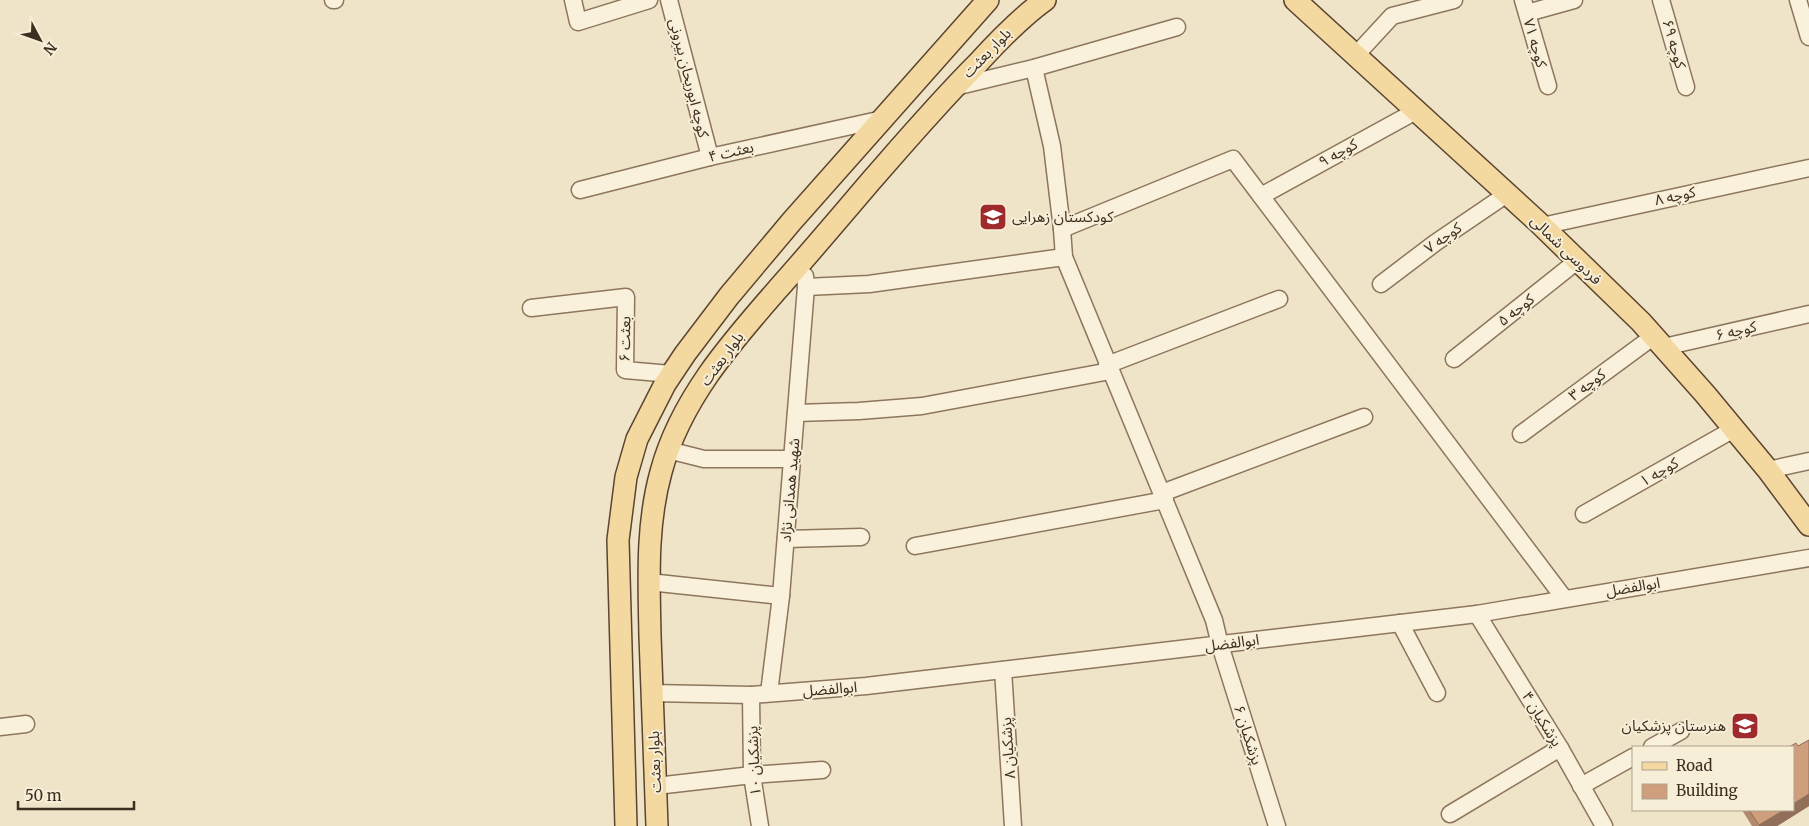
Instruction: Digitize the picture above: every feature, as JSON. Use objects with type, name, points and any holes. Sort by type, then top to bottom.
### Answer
[{"type":"main road","name":"بلوار بعثت","points":[[626,826],[618,540],[619,519],[626,477],[637,439],[654,402],[708,321],[749,270],[988,0]]},
{"type":"main road","name":"بلوار بعثت","points":[[657,826],[649,582],[650,537],[654,503],[661,472],[668,450],[684,415],[731,344],[802,261],[955,87],[1025,15],[1045,0]]},
{"type":"main road","name":"فردوسی شمالی","points":[[1295,0],[1542,226],[1659,342],[1768,470],[1809,526]]},
{"type":"street","points":[[573,0],[578,22],[649,0]]},
{"type":"street","name":"کوچه ابوریحان بیرونی","points":[[669,0],[710,157]]},
{"type":"street","points":[[1356,55],[1390,8],[1454,0]]},
{"type":"street","points":[[1525,7],[1574,0]]},
{"type":"street","name":"کوچه ۶۹","points":[[1661,0],[1686,87]]},
{"type":"street","points":[[1798,0],[1809,37]]},
{"type":"street","name":"کوچه ۷۱","points":[[1525,7],[1548,86]]},
{"type":"street","points":[[955,87],[1034,68],[1177,27]]},
{"type":"street","name":"پزشکیان ۶","points":[[1034,68],[1052,146],[1064,257],[1214,620],[1220,645],[1277,826]]},
{"type":"street","name":"کوچه ۹","points":[[1261,196],[1416,111]]},
{"type":"street","name":"بعثت ۴","points":[[580,190],[710,157],[883,119]]},
{"type":"street","points":[[1062,229],[1232,158],[1564,598]]},
{"type":"street","name":"کوچه ۸","points":[[1542,226],[1809,168]]},
{"type":"street","name":"کوچه ۷","points":[[1381,284],[1435,242],[1507,194]]},
{"type":"street","points":[[806,287],[869,284],[1064,257]]},
{"type":"street","name":"کوچه ۵","points":[[1454,359],[1577,260]]},
{"type":"street","name":"شهید همدانی نژاد","points":[[769,693],[781,596],[806,287],[802,261]]},
{"type":"street","name":"بعثت ۶","points":[[531,308],[626,297],[624,370],[671,374]]},
{"type":"street","points":[[796,412],[860,411],[922,406],[1109,368],[1280,299]]},
{"type":"street","name":"کوچه ۶","points":[[1659,342],[1809,314]]},
{"type":"street","name":"کوچه ۳","points":[[1521,434],[1659,342]]},
{"type":"street","points":[[915,546],[1163,497],[1364,417]]},
{"type":"street","name":"کوچه ۱","points":[[1584,514],[1734,429]]},
{"type":"street","points":[[668,450],[704,460],[792,459]]},
{"type":"street","points":[[1768,470],[1809,461]]},
{"type":"street","points":[[786,539],[861,536]]},
{"type":"street","name":"ابوالفضل","points":[[652,693],[751,695],[866,686],[1220,645],[1477,614],[1809,558]]},
{"type":"street","points":[[649,582],[781,596]]},
{"type":"street","name":"پزشکیان ۴","points":[[1477,614],[1560,748],[1604,826]]},
{"type":"street","points":[[1400,623],[1437,693]]},
{"type":"street","name":"پزشکیان ۸","points":[[1003,670],[1013,826]]},
{"type":"street","name":"پزشکیان ۱۰","points":[[751,695],[752,775],[760,826]]},
{"type":"street","points":[[0,727],[26,724]]},
{"type":"street","points":[[1654,746],[1681,731]]},
{"type":"street","points":[[1450,814],[1560,748]]},
{"type":"street","points":[[1581,786],[1632,759]]},
{"type":"street","points":[[656,786],[752,775],[822,770]]},
{"type":"building","points":[[1809,740],[1809,794],[1794,803],[1794,746],[1791,746],[1796,743],[1798,746]]},
{"type":"building","points":[[1750,811],[1782,811],[1759,825]]},
{"type":"place","name":"کودکستان زهرایی","points":[[993,217]]},
{"type":"place","name":"هنرستان پزشکیان","points":[[1745,726]]}]
